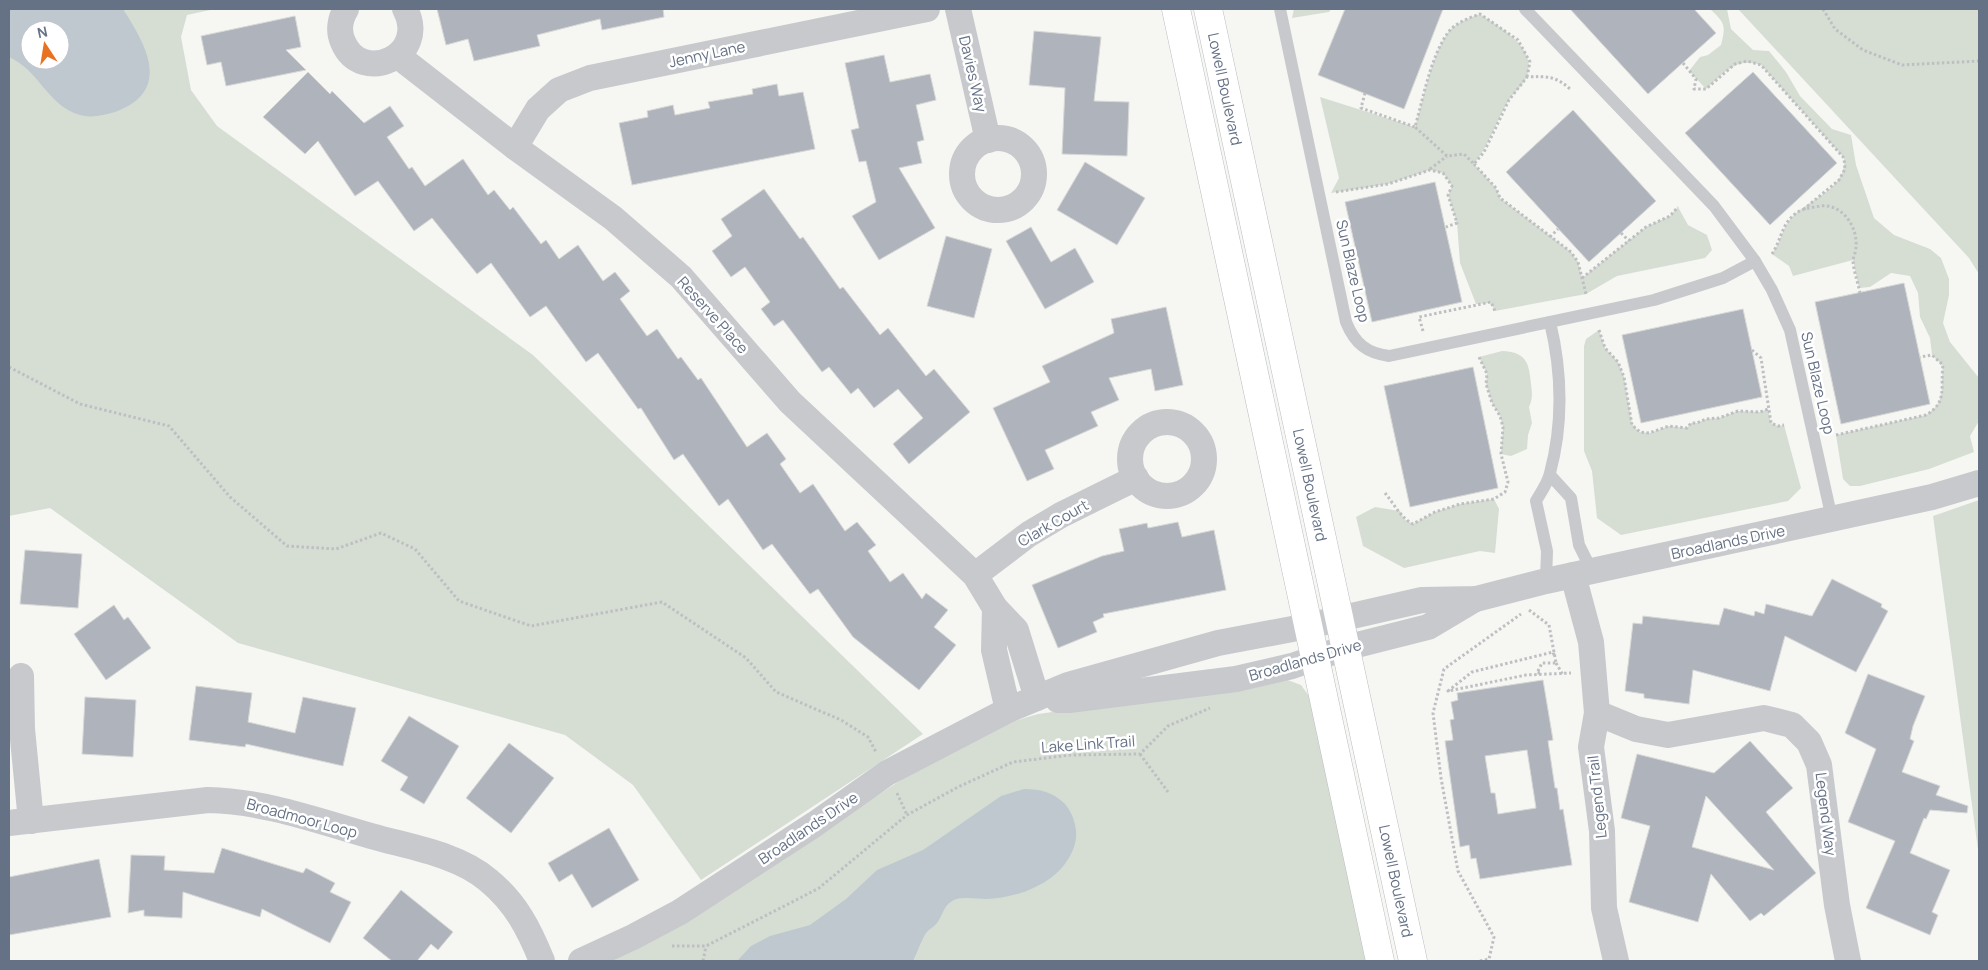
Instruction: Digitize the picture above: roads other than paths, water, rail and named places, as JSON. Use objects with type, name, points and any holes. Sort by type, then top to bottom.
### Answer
[{"type":"main road","name":"Lowell Boulevard","points":[[1176,9],[1380,961]]},
{"type":"main road","name":"Lowell Boulevard","points":[[1208,9],[1413,961]]},
{"type":"street","points":[[346,9],[340,31],[345,47],[351,54],[365,62],[374,64],[390,61],[404,50],[411,35],[411,26],[405,9]]},
{"type":"street","name":"Jenny Lane","points":[[515,147],[538,109],[559,90],[590,78],[928,9]]},
{"type":"street","name":"Davies Way","points":[[958,9],[988,140]]},
{"type":"street","name":"Reserve Place","points":[[398,56],[515,147],[613,218],[681,278],[790,402],[975,575],[995,608],[1016,630],[1037,698]]},
{"type":"street","name":"Clark Court","points":[[975,575],[1029,534],[1061,515],[1136,478]]},
{"type":"street","name":"Broadlands Drive","points":[[581,961],[633,937],[680,912],[815,824],[887,772],[1008,710],[1068,685],[1218,643],[1308,626],[1422,600],[1476,599],[1546,581],[1932,497],[1979,483]]},
{"type":"street","name":"Legend Trail","points":[[1582,573],[1592,642],[1597,713],[1591,747],[1602,830],[1604,908],[1616,961]]},
{"type":"street","name":"Broadlands Drive","points":[[1037,698],[1069,700],[1236,679],[1292,666],[1345,648],[1428,627],[1476,599]]},
{"type":"street","points":[[995,608],[994,650],[1008,710]]},
{"type":"street","points":[[20,822],[21,676]]},
{"type":"street","name":"Legend Way","points":[[1597,713],[1636,729],[1668,735],[1764,718],[1792,725],[1809,742],[1819,765],[1837,906],[1848,961]]},
{"type":"street","name":"Broadmoor Loop","points":[[20,822],[208,800],[234,800],[262,805],[423,851],[468,868],[488,879],[512,904],[527,924],[542,961]]},
{"type":"lane","name":"Sun Blaze Loop","points":[[1280,9],[1346,322],[1352,336],[1367,350],[1389,356],[1689,291],[1723,278],[1755,261]]},
{"type":"lane","name":"Sun Blaze Loop","points":[[1525,9],[1714,206],[1755,261],[1772,290],[1790,330],[1832,520]]},
{"type":"lane","points":[[1546,581],[1547,551],[1536,501],[1550,474],[1559,412],[1560,382],[1557,352],[1550,322]]},
{"type":"lane","points":[[1550,474],[1571,498],[1582,573]]}]
